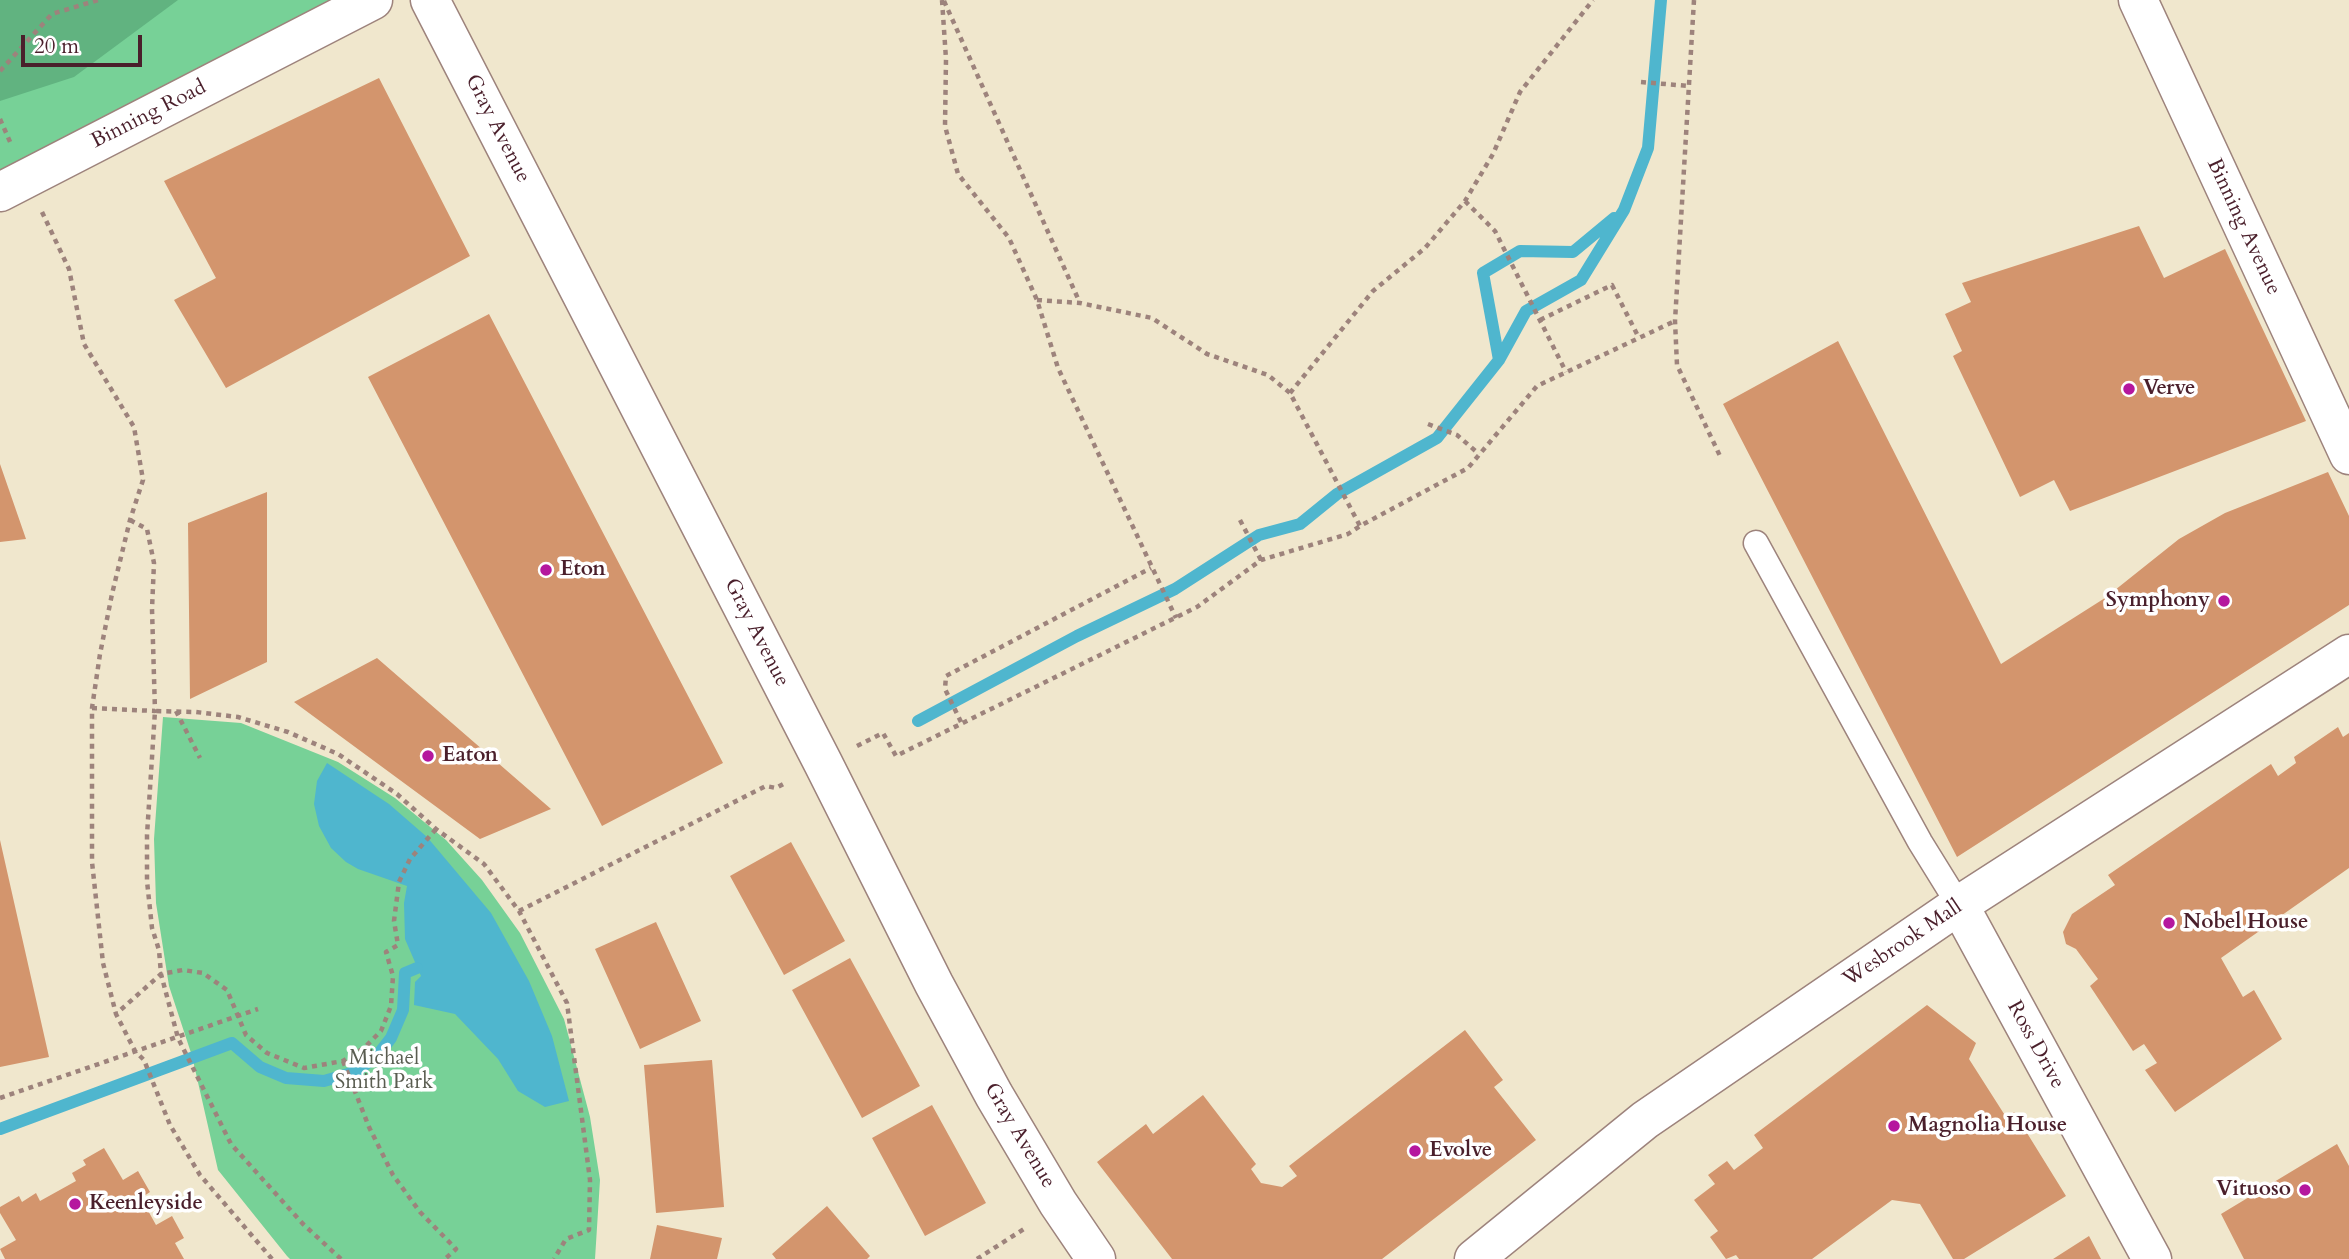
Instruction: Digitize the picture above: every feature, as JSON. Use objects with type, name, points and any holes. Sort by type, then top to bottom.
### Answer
[{"type":"street","name":"Binning Road","points":[[13,186],[373,0]]},
{"type":"street","name":"Gray Avenue","points":[[430,0],[993,1095],[1058,1203],[1096,1259]]},
{"type":"street","name":"Binning Avenue","points":[[2138,0],[2349,455]]},
{"type":"street","name":"Wesbrook Mall","points":[[1474,1259],[1645,1120],[1959,905],[2349,654]]},
{"type":"street","name":"Ross Drive","points":[[1959,905],[2152,1259]]},
{"type":"lane","points":[[1756,542],[1920,842],[1959,905]]},
{"type":"path","points":[[0,71],[52,14],[98,0]]},
{"type":"path","points":[[943,0],[945,126],[958,174],[1009,238],[1037,300],[1058,368],[1175,618]]},
{"type":"path","points":[[943,0],[1080,303]]},
{"type":"path","points":[[1290,393],[1373,290],[1425,248],[1465,201],[1493,154],[1520,92],[1592,0]]},
{"type":"path","points":[[1694,0],[1675,321],[1677,365],[1720,456]]},
{"type":"path","points":[[1641,82],[1689,86]]},
{"type":"path","points":[[13,186],[69,269],[84,344],[134,427],[143,480],[130,520],[100,654],[92,708],[92,862],[103,963],[116,1014],[135,1051],[144,1060],[170,1125],[200,1175],[269,1257]]},
{"type":"path","points":[[1465,201],[1495,231],[1566,372]]},
{"type":"path","points":[[1540,319],[1612,285],[1639,338]]},
{"type":"path","points":[[1037,300],[1080,303],[1152,318],[1207,354],[1268,374],[1290,393],[1360,526]]},
{"type":"path","points":[[519,911],[766,786],[776,788],[883,733],[895,755],[1197,607],[1261,560],[1349,534],[1468,468],[1537,386],[1675,321]]},
{"type":"path","points":[[1428,424],[1457,435],[1479,454]]},
{"type":"path","points":[[130,520],[147,529],[154,563],[152,609],[155,711],[147,881],[161,974],[178,1038],[231,1144],[303,1224],[341,1259]]},
{"type":"path","points":[[1240,520],[1261,560]]},
{"type":"path","points":[[961,722],[945,689],[946,676],[1151,568]]},
{"type":"path","points":[[92,708],[176,711],[238,717],[288,732],[338,754],[397,794],[436,829],[484,864],[519,911],[567,1003],[590,1180],[589,1230],[566,1239],[554,1259]]},
{"type":"path","points":[[176,711],[200,758]]},
{"type":"path","points":[[116,1014],[161,974],[183,970],[203,973],[228,990],[246,1035],[267,1054],[304,1068],[343,1061],[364,1048],[381,1031],[391,1006],[393,976],[386,952],[397,945],[394,921],[399,882],[410,859],[436,829]]},
{"type":"path","points":[[0,1098],[258,1009]]},
{"type":"path","points":[[343,1061],[369,1127],[393,1175],[420,1212],[456,1249],[445,1259]]},
{"type":"path","points":[[977,1259],[1015,1236],[1058,1203]]},
{"type":"green space","points":[[0,0],[345,0],[0,170]]},
{"type":"green space","points":[[0,0],[178,0],[74,77],[0,101]]},
{"type":"green space","name":"Michael Smith Park","points":[[163,717],[241,723],[338,762],[395,798],[446,840],[482,880],[520,933],[564,1019],[590,1117],[600,1180],[595,1259],[290,1259],[218,1170],[192,1056],[169,986],[156,903],[154,839]]},
{"type":"water","points":[[327,763],[389,804],[427,837],[491,913],[529,981],[552,1036],[569,1101],[545,1107],[518,1091],[498,1059],[455,1014],[414,1005],[415,982],[421,976],[405,939],[404,903],[407,886],[358,869],[331,848],[319,826],[314,804],[317,781]]},
{"type":"building","points":[[379,78],[470,256],[226,388],[174,300],[216,278],[164,181]]},
{"type":"building","name":"Verve","points":[[2139,226],[2164,278],[2225,249],[2306,421],[2070,511],[2054,480],[2020,497],[1953,356],[1962,351],[1945,314],[1971,302],[1962,283]]},
{"type":"building","name":"Eton","points":[[489,314],[723,763],[602,826],[368,377]]},
{"type":"building","name":"Symphony","points":[[1838,341],[2001,664],[2105,598],[2179,539],[2225,513],[2328,472],[2349,516],[2349,605],[1957,857],[1723,404]]},
{"type":"building","points":[[0,464],[26,539],[0,542]]},
{"type":"building","points":[[267,492],[267,662],[190,699],[188,523]]},
{"type":"building","name":"Eaton","points":[[377,658],[551,809],[480,839],[294,702]]},
{"type":"building","name":"Nobel House","points":[[2338,727],[2343,737],[2349,733],[2349,868],[2221,958],[2243,997],[2254,990],[2282,1039],[2175,1112],[2145,1070],[2157,1063],[2144,1044],[2133,1051],[2090,986],[2098,979],[2076,949],[2066,944],[2063,932],[2072,914],[2115,885],[2108,875],[2271,764],[2278,776],[2296,763],[2294,757]]},
{"type":"building","points":[[0,840],[49,1057],[0,1067]]},
{"type":"building","points":[[791,842],[845,941],[784,975],[730,876]]},
{"type":"building","points":[[656,922],[701,1021],[640,1049],[595,949]]},
{"type":"building","points":[[850,958],[920,1086],[862,1118],[792,990]]},
{"type":"building","name":"Magnolia House","points":[[1927,1005],[1976,1043],[1969,1059],[2006,1117],[2014,1112],[2066,1196],[1964,1259],[1953,1259],[1920,1204],[1892,1200],[1812,1259],[1739,1259],[1736,1255],[1726,1259],[1710,1237],[1718,1231],[1694,1200],[1715,1184],[1708,1175],[1727,1161],[1734,1170],[1763,1148],[1754,1135]]},
{"type":"building","name":"Evolve","points":[[1465,1030],[1503,1080],[1494,1087],[1536,1140],[1382,1259],[1172,1259],[1097,1162],[1146,1124],[1153,1134],[1203,1095],[1256,1164],[1251,1169],[1261,1183],[1282,1187],[1297,1176],[1289,1166]]},
{"type":"building","points":[[712,1060],[724,1207],[656,1213],[644,1065]]},
{"type":"building","points":[[932,1105],[986,1203],[925,1236],[872,1138]]},
{"type":"building","name":"Vituoso","points":[[2337,1144],[2349,1166],[2349,1259],[2244,1259],[2221,1214]]},
{"type":"building","name":"Keenleyside","points":[[104,1148],[123,1180],[138,1171],[150,1192],[141,1198],[156,1225],[172,1216],[184,1238],[175,1243],[184,1259],[5,1259],[0,1249],[16,1240],[0,1213],[0,1207],[19,1196],[22,1202],[36,1193],[40,1201],[76,1181],[72,1173],[86,1165],[83,1160]]},
{"type":"building","points":[[827,1206],[870,1256],[867,1259],[776,1259],[772,1254]]},
{"type":"building","points":[[657,1225],[722,1238],[717,1259],[650,1259]]},
{"type":"building","points":[[2089,1236],[2101,1259],[2053,1259]]},
{"type":"waterway","points":[[918,721],[1077,636],[1175,589],[1259,535],[1300,524],[1337,494],[1437,438],[1499,360],[1526,311],[1581,280],[1624,210],[1648,148],[1661,0]]},
{"type":"waterway","points":[[1499,360],[1483,273],[1520,251],[1573,252],[1614,218]]},
{"type":"waterway","points":[[0,1129],[232,1043],[260,1067],[286,1078],[324,1081],[358,1070],[377,1056],[391,1038],[403,1010],[405,973],[417,968]]},
{"type":"place","name":"Verve","points":[[2129,389]]},
{"type":"place","name":"Eton","points":[[546,570]]},
{"type":"place","name":"Symphony","points":[[2224,601]]},
{"type":"place","name":"Eaton","points":[[428,756]]},
{"type":"place","name":"Nobel House","points":[[2169,923]]},
{"type":"place","name":"Magnolia House","points":[[1894,1126]]},
{"type":"place","name":"Evolve","points":[[1415,1151]]},
{"type":"place","name":"Vituoso","points":[[2305,1190]]},
{"type":"place","name":"Keenleyside","points":[[75,1204]]}]
